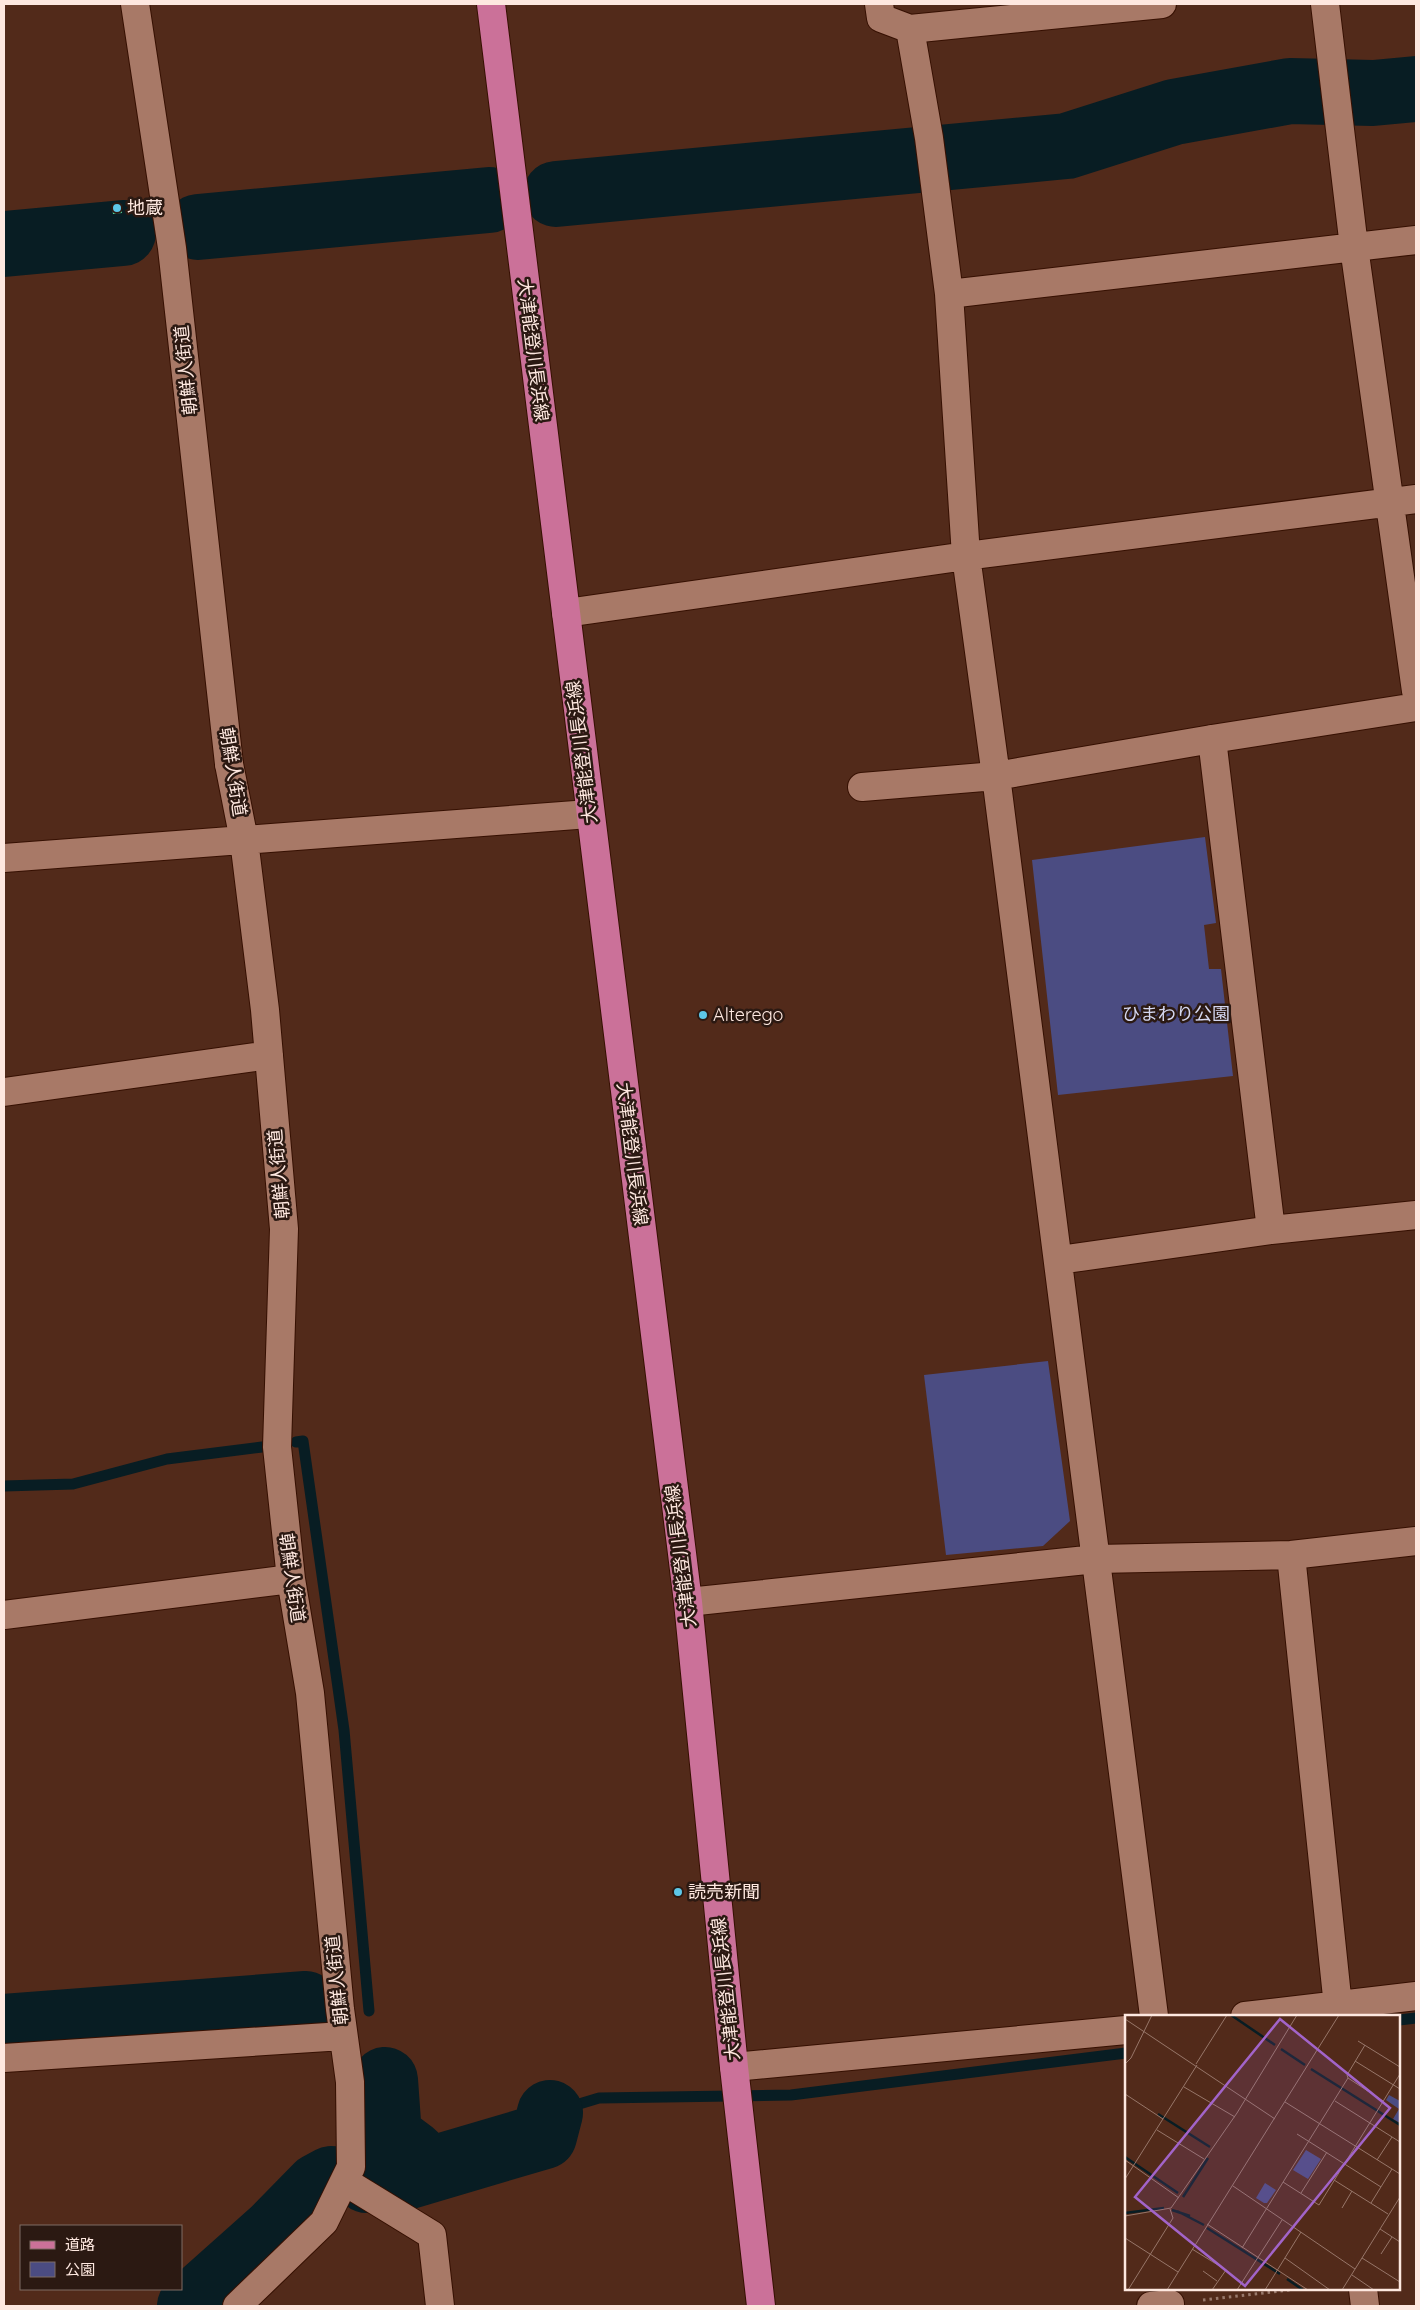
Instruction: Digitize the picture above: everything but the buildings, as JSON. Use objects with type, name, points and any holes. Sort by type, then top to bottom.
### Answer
[{"type":"main road","name":"大津能登川長浜線","points":[[491,4],[688,1602],[734,2067],[762,2306]]},
{"type":"street","name":"朝鮮人街道","points":[[135,4],[172,248],[229,764],[244,840],[269,1055],[284,1229],[277,1447],[291,1579],[310,1693],[343,2036],[350,2082],[351,2167],[324,2222],[237,2306]]},
{"type":"street","points":[[879,4],[881,18],[910,29],[1162,4]]},
{"type":"street","points":[[1325,4],[1354,247],[1403,500],[1416,691]]},
{"type":"street","points":[[910,29],[929,138],[949,294],[966,556],[1059,1260],[1154,2015]]},
{"type":"street","points":[[949,294],[1416,240]]},
{"type":"street","points":[[566,613],[966,556],[1403,500]]},
{"type":"street","points":[[862,786],[996,776],[1416,707]]},
{"type":"street","points":[[1212,739],[1271,1230]]},
{"type":"street","points":[[4,858],[590,814]]},
{"type":"street","points":[[4,1092],[269,1055]]},
{"type":"street","points":[[1059,1260],[1271,1230],[1416,1215]]},
{"type":"street","points":[[688,1602],[1096,1559],[1291,1555],[1416,1541]]},
{"type":"street","points":[[1291,1555],[1338,2011]]},
{"type":"street","points":[[4,1615],[291,1579]]},
{"type":"street","points":[[1264,2015],[1338,2011],[1416,1996]]},
{"type":"street","points":[[734,2067],[1125,2030]]},
{"type":"street","points":[[4,2058],[343,2036]]},
{"type":"street","points":[[344,2181],[432,2235],[440,2306]]},
{"type":"street","points":[[1362,2290],[1365,2306]]},
{"type":"path","points":[[1164,2305],[1289,2290]]},
{"type":"green space","name":"ひまわり公園","points":[[1205,837],[1216,923],[1204,925],[1209,969],[1221,969],[1233,1076],[1058,1095],[1032,860]]},
{"type":"green space","points":[[1048,1361],[1070,1521],[1043,1546],[946,1555],[924,1375]]},
{"type":"waterway","points":[[556,194],[1067,146],[1174,112],[1290,91],[1373,93],[1416,89]]},
{"type":"waterway","points":[[198,227],[489,200]]},
{"type":"waterway","points":[[4,244],[123,233]]},
{"type":"waterway","points":[[296,1442],[303,1441],[344,1730],[369,2011]]},
{"type":"waterway","points":[[4,1486],[73,1484],[167,1459],[262,1447]]},
{"type":"waterway","points":[[4,2027],[306,2004]]},
{"type":"waterway","points":[[1400,2020],[1416,2018]]},
{"type":"waterway","points":[[413,2154],[599,2098],[791,2095],[1125,2053]]},
{"type":"waterway","points":[[385,2080],[389,2136],[413,2154]]},
{"type":"waterway","points":[[367,2180],[402,2178],[544,2136],[550,2113]]},
{"type":"waterway","points":[[190,2306],[273,2232],[318,2186],[331,2179]]},
{"type":"place","name":"地蔵","points":[[117,208]]},
{"type":"place","name":"Alterego","points":[[703,1015]]},
{"type":"place","name":"読売新聞","points":[[678,1892]]}]
